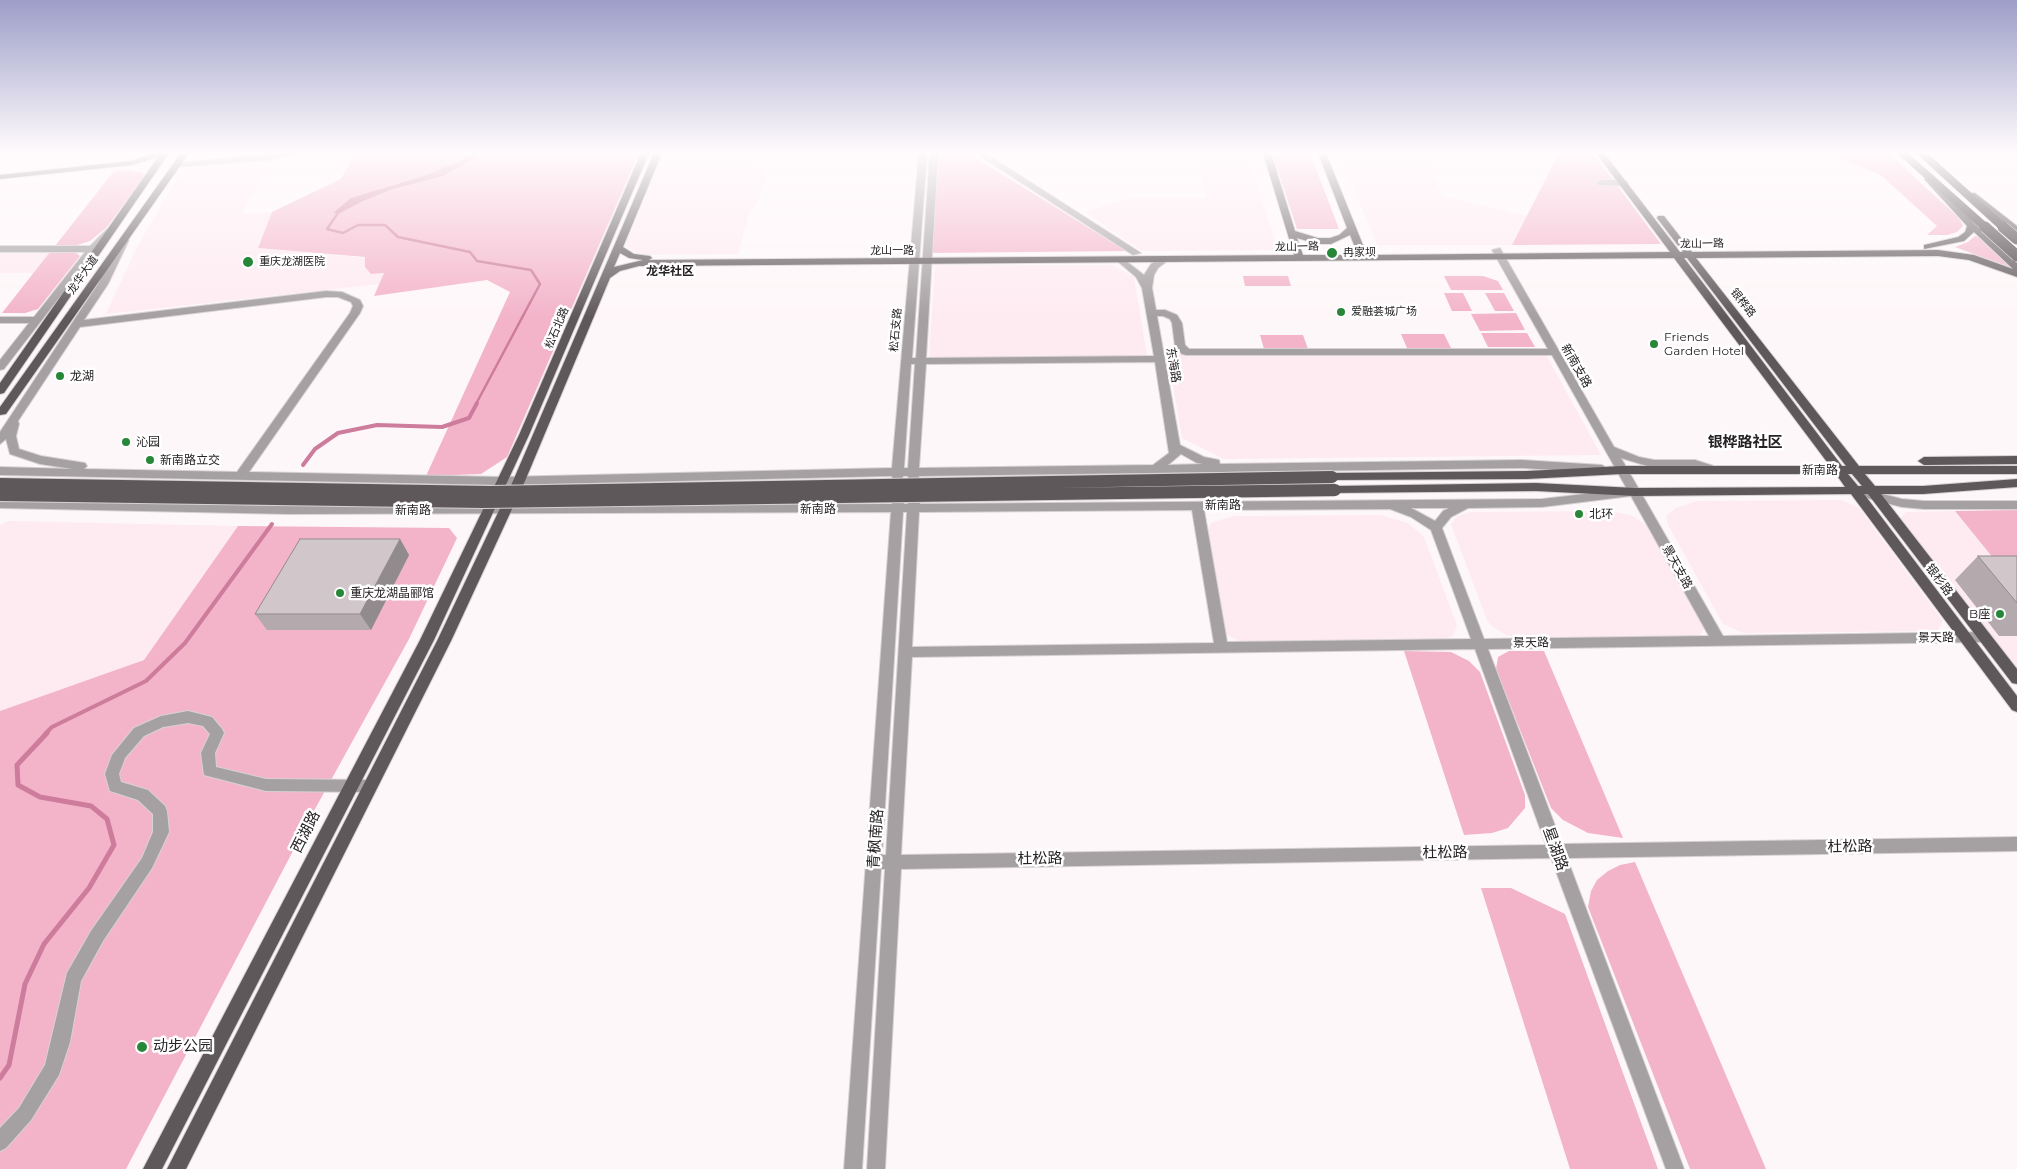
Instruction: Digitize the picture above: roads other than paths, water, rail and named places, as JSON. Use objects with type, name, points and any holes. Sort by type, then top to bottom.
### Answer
[{"type":"highway","points":[[1962,208],[2017,256]]},
{"type":"highway","points":[[1985,208],[2005,224],[2017,240]]},
{"type":"main road","name":"龙华大道","points":[[0,391],[129,208]]},
{"type":"main road","name":"龙华大道","points":[[2,412],[147,208]]},
{"type":"main road","name":"松石北路","points":[[489,511],[621,208]]},
{"type":"main road","name":"松石北路","points":[[505,511],[634,208]]},
{"type":"main road","points":[[1283,208],[1298,255]]},
{"type":"main road","points":[[1344,208],[1362,255]]},
{"type":"main road","name":"银桦路","points":[[1645,208],[1855,470]]},
{"type":"main road","name":"银桦路","points":[[1650,208],[1839,470]]},
{"type":"main road","points":[[1955,208],[2017,268]]},
{"type":"main road","points":[[2005,224],[2017,229]]},
{"type":"main road","name":"龙山一路","points":[[1682,252],[1932,247],[1961,239],[1969,233],[1972,226]]},
{"type":"main road","points":[[1291,233],[1317,241],[1331,241],[1342,237],[1352,229]]},
{"type":"main road","name":"龙山一路","points":[[617,248],[624,254],[642,258],[1163,260],[1298,255]]},
{"type":"main road","name":"龙山一路","points":[[928,259],[1136,253],[1362,255],[1938,252],[1971,257],[2017,274]]},
{"type":"main road","name":"龙山一路","points":[[606,276],[617,269],[639,264],[915,259]]},
{"type":"main road","points":[[1855,470],[1896,461],[2017,460]]},
{"type":"main road","name":"新南路","points":[[0,484],[490,492],[1527,475],[1622,470],[2017,470]]},
{"type":"main road","name":"银杉路","points":[[1839,470],[2017,706]]},
{"type":"main road","name":"银杉路","points":[[1855,470],[2017,679]]},
{"type":"main road","points":[[1874,494],[2017,483]]},
{"type":"main road","name":"新南路","points":[[0,495],[483,502],[1536,488],[1635,492],[1855,490]]},
{"type":"main road","points":[[1922,490],[2017,490]]},
{"type":"main road","name":"西湖路","points":[[152,1169],[427,640],[489,511]]},
{"type":"main road","points":[[176,1169],[444,641],[505,511]]},
{"type":"street","name":"松石支路","points":[[898,508],[896,472],[919,208]]},
{"type":"street","points":[[915,508],[912,472],[931,208]]},
{"type":"street","points":[[1065,208],[1136,253]]},
{"type":"street","points":[[0,367],[92,249],[120,220]]},
{"type":"street","points":[[0,440],[103,284],[128,234]]},
{"type":"street","points":[[0,249],[92,249]]},
{"type":"street","name":"新南支路","points":[[1498,253],[1635,492]]},
{"type":"street","points":[[1121,260],[1144,275],[1163,260]]},
{"type":"street","name":"东海路","points":[[1144,275],[1175,447]]},
{"type":"street","points":[[78,324],[326,294],[339,294],[355,300],[358,306],[356,313],[240,476]]},
{"type":"street","points":[[1151,313],[1165,313],[1174,317],[1177,323],[1180,346],[1186,352],[1554,352]]},
{"type":"street","points":[[0,320],[35,320]]},
{"type":"street","points":[[906,361],[1160,359]]},
{"type":"street","points":[[0,426],[16,417]]},
{"type":"street","points":[[16,417],[11,436],[14,451],[40,460],[70,463],[108,472]]},
{"type":"street","points":[[1156,468],[1174,455],[1175,447],[1202,460],[1234,467]]},
{"type":"street","points":[[1609,448],[1636,460],[1654,464],[1695,464],[1714,470]]},
{"type":"street","name":"新南路","points":[[0,471],[519,481],[896,472],[1522,464],[1622,470]]},
{"type":"street","points":[[1855,490],[1924,505],[2017,505]]},
{"type":"street","name":"新南路","points":[[0,506],[26,504],[235,509],[505,511],[1542,503],[1635,492]]},
{"type":"street","name":"景天支路","points":[[1635,492],[1719,641]]},
{"type":"street","points":[[1389,504],[1415,514],[1436,528],[1447,514],[1466,503]]},
{"type":"street","points":[[1197,505],[1221,646]]},
{"type":"street","name":"青枫南路","points":[[853,1169],[898,508]]},
{"type":"street","name":"青枫南路","points":[[876,1169],[915,508]]},
{"type":"street","name":"星湖路","points":[[1436,528],[1675,1169]]},
{"type":"street","name":"景天路","points":[[906,652],[1221,646],[1984,637]]},
{"type":"street","points":[[0,1142],[25,1114],[52,1069],[61,1042],[73,979],[97,936],[147,863],[161,832],[160,811],[142,795],[115,787],[112,774],[119,755],[140,732],[161,722],[188,717],[207,721],[217,733],[208,753],[209,771],[266,786],[369,786]]},
{"type":"street","name":"杜松路","points":[[874,862],[2017,844]]},
{"type":"waterway","points":[[340,210],[327,229],[343,233],[358,225],[385,225],[398,237],[470,252],[477,261],[531,270],[540,284],[476,404]]},
{"type":"waterway","points":[[303,465],[315,449],[338,433],[377,425],[442,427],[469,418],[477,403]]},
{"type":"waterway","points":[[45,734],[52,727],[146,681],[185,643],[272,524]]},
{"type":"waterway","points":[[0,1078],[9,1065],[25,984],[44,944],[89,888],[114,845],[107,819],[91,806],[40,797],[18,785],[17,765],[47,733]]},
{"type":"place","name":"冉家坝","points":[[1332,253]]},
{"type":"place","name":"重庆龙湖医院","points":[[248,262]]},
{"type":"place","name":"爱融荟城广场","points":[[1341,312]]},
{"type":"place","name":"Friends Garden Hotel","points":[[1654,344]]},
{"type":"place","name":"龙湖","points":[[60,376]]},
{"type":"place","name":"沁园","points":[[126,442]]},
{"type":"place","name":"新南路立交","points":[[150,460]]},
{"type":"place","name":"北环","points":[[1579,514]]},
{"type":"place","name":"重庆龙湖晶郦馆","points":[[340,593]]},
{"type":"place","name":"B座","points":[[2000,614]]},
{"type":"place","name":"动步公园","points":[[142,1047]]},
{"type":"district","name":"龙华社区","points":[[670,271]]},
{"type":"district","name":"银桦路社区","points":[[1745,443]]}]
